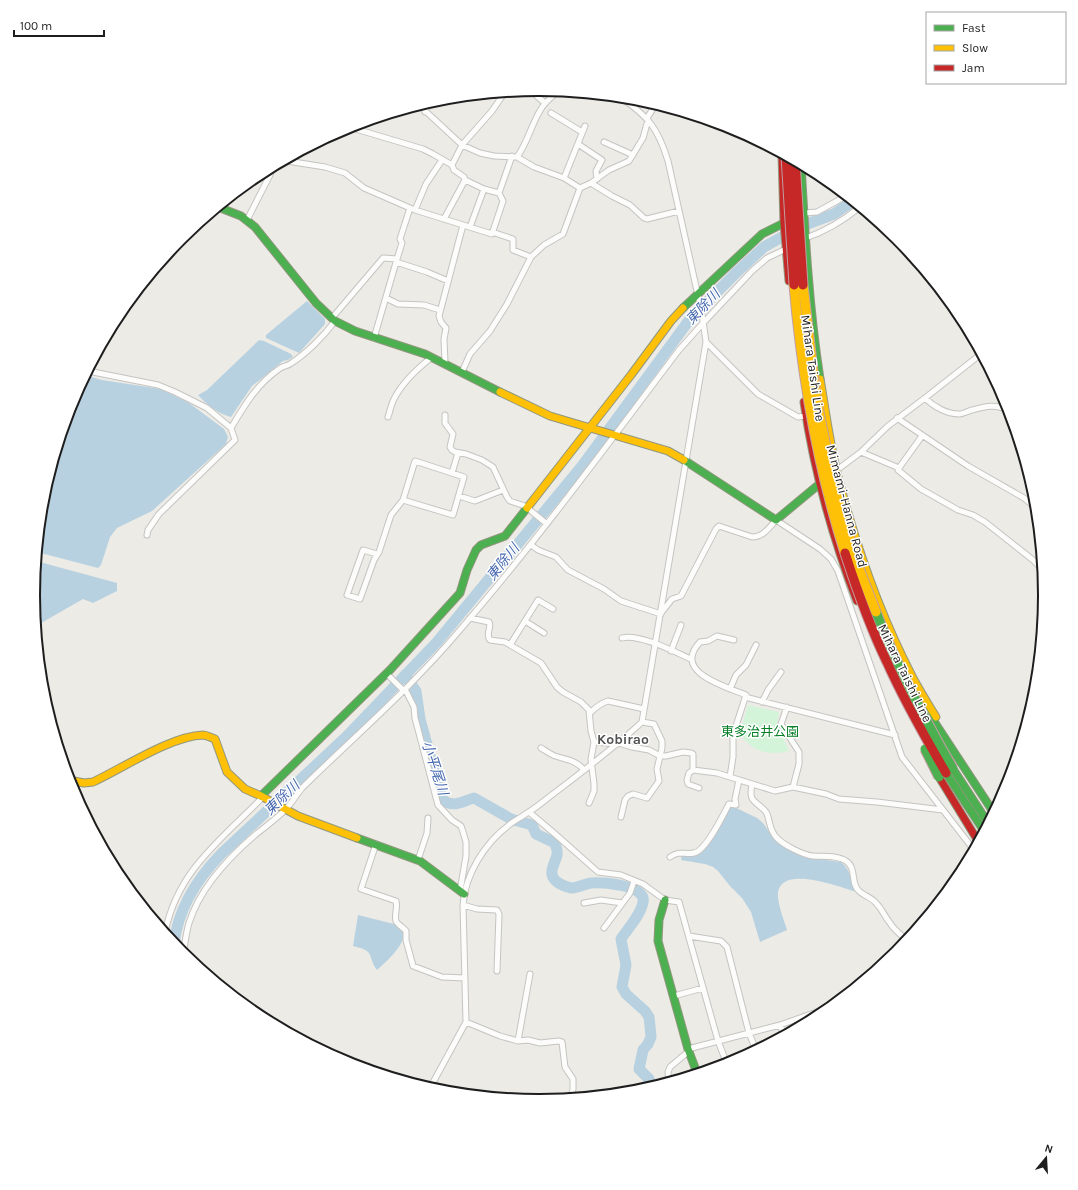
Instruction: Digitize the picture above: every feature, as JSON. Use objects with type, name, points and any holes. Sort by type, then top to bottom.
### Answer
[{"type":"main road","name":"Mihara Taishi Line","points":[[782,160],[784,224],[795,343],[806,416],[828,514],[838,547],[866,623],[899,692],[948,786],[978,832]]},
{"type":"main road","name":"Mimami-Hanna Road","points":[[786,162],[794,289],[800,347],[807,398],[829,499],[851,572],[870,624],[905,700],[950,780],[981,827]]},
{"type":"main road","name":"Mimami-Hanna Road","points":[[795,167],[803,290],[816,397],[838,498],[858,566],[890,646],[925,719],[953,769],[986,818]]},
{"type":"main road","name":"Mihara Taishi Line","points":[[801,171],[814,341],[831,446],[862,559],[885,619],[913,678],[937,720],[993,803]]},
{"type":"main road","points":[[224,209],[235,212],[247,220],[260,232],[316,304],[333,320],[355,331],[445,363],[536,410],[593,430],[668,451],[776,520],[837,470]]},
{"type":"main road","points":[[263,797],[386,673],[460,593],[467,570],[476,550],[481,545],[505,536],[593,430],[671,321],[698,297],[762,234],[784,224]]},
{"type":"main road","points":[[870,624],[917,733],[952,800],[975,837]]},
{"type":"main road","points":[[890,646],[929,715],[991,808]]},
{"type":"main road","points":[[76,782],[92,782],[176,741],[202,734],[211,736],[215,739],[227,772],[245,789],[320,825],[418,860],[462,893]]},
{"type":"main road","points":[[665,900],[659,920],[658,941],[688,1050],[695,1069]]},
{"type":"street","points":[[537,96],[545,103]]},
{"type":"street","points":[[499,194],[514,156],[524,147],[545,103],[552,96]]},
{"type":"street","points":[[452,165],[462,145],[492,111],[501,97]]},
{"type":"street","points":[[462,893],[472,870],[486,849],[510,824],[529,812],[619,743],[642,722],[706,342],[698,297],[668,161],[662,142],[655,128],[647,119],[630,105]]},
{"type":"street","points":[[462,372],[470,354],[490,331],[507,304],[531,256],[544,245],[563,234],[580,188],[609,170],[629,160],[643,138],[647,119],[653,110]]},
{"type":"street","points":[[426,112],[435,118],[462,145],[480,153],[494,156],[514,156],[534,167],[564,178],[580,188]]},
{"type":"street","points":[[551,114],[582,132]]},
{"type":"street","points":[[564,178],[585,126]]},
{"type":"street","points":[[360,129],[423,149],[452,165],[454,170],[464,177],[465,180],[499,194],[503,202],[492,232]]},
{"type":"street","points":[[604,142],[633,155]]},
{"type":"street","points":[[578,144],[602,160],[596,171],[597,178]]},
{"type":"street","points":[[374,338],[402,243],[400,239],[426,184],[442,160]]},
{"type":"street","points":[[292,162],[326,167],[345,173],[364,188],[413,209],[492,234],[492,232],[513,239],[513,250],[531,256]]},
{"type":"street","points":[[247,220],[270,175]]},
{"type":"street","points":[[444,219],[465,180]]},
{"type":"street","points":[[591,182],[612,196],[630,205],[647,219],[679,211]]},
{"type":"street","points":[[470,227],[484,189]]},
{"type":"street","points":[[805,215],[817,212],[842,198]]},
{"type":"street","points":[[806,236],[818,234],[848,217],[856,210]]},
{"type":"street","points":[[445,363],[444,339],[446,328],[441,322],[439,316],[463,225]]},
{"type":"street","points":[[184,946],[188,925],[192,914],[211,881],[249,840],[284,808],[300,790],[432,662],[547,524],[679,350],[736,287],[767,258],[786,246]]},
{"type":"street","points":[[230,428],[244,405],[257,389],[280,368],[290,364],[319,341],[333,320],[383,258],[397,260],[448,281]]},
{"type":"street","points":[[386,298],[398,304],[424,305],[440,310]]},
{"type":"street","points":[[706,342],[758,394],[798,417],[806,416]]},
{"type":"street","points":[[837,470],[861,452],[897,418],[977,357]]},
{"type":"street","points":[[388,417],[394,398],[412,375],[432,358]]},
{"type":"street","points":[[92,372],[158,385],[175,392],[207,408],[230,428],[235,440],[159,514],[148,530],[147,535]]},
{"type":"street","points":[[925,398],[939,409],[959,414],[990,406],[1001,407]]},
{"type":"street","points":[[445,414],[446,423],[453,434],[450,447],[452,450],[482,460],[493,467],[503,490],[510,501],[525,506],[547,524]]},
{"type":"street","points":[[897,418],[968,466],[1029,502]]},
{"type":"street","points":[[922,436],[898,470],[921,489],[958,510],[973,515],[985,522],[1037,564]]},
{"type":"street","points":[[861,452],[900,468]]},
{"type":"street","points":[[452,473],[458,453]]},
{"type":"street","points":[[378,554],[363,550],[347,595],[360,599],[374,560],[378,554],[392,515],[403,500],[415,461],[464,477],[453,515],[403,500]]},
{"type":"street","points":[[459,496],[475,501],[503,490]]},
{"type":"street","points":[[661,614],[672,599],[681,596],[716,529],[719,526],[752,537],[758,537],[762,535],[776,520],[820,549],[831,559],[838,571],[902,757],[971,846]]},
{"type":"street","points":[[530,545],[556,557],[568,570],[621,600],[661,614]]},
{"type":"street","points":[[510,645],[538,600],[554,609]]},
{"type":"street","points":[[470,618],[489,622],[490,625],[488,634],[490,640],[505,642],[541,663],[557,687],[587,707],[590,713],[590,727],[594,742],[591,759],[594,776],[594,791],[589,803]]},
{"type":"street","points":[[525,621],[544,634]]},
{"type":"street","points":[[671,651],[681,625]]},
{"type":"street","points":[[734,640],[717,636],[708,641],[700,642],[694,650],[691,659],[693,665],[700,674],[746,695],[745,697],[895,735]]},
{"type":"street","points":[[622,638],[633,637],[655,644],[691,659]]},
{"type":"street","points":[[730,689],[736,675],[746,665],[756,645]]},
{"type":"street","points":[[762,702],[768,690],[781,672]]},
{"type":"street","points":[[386,673],[404,690],[414,707],[415,718],[438,805],[460,826],[466,842],[462,893],[466,1022],[433,1082]]},
{"type":"street","points":[[730,777],[733,756],[732,740],[745,697]]},
{"type":"street","points":[[590,713],[604,702],[608,701],[644,709]]},
{"type":"street","points":[[786,707],[781,724],[799,752],[799,764],[793,787]]},
{"type":"street","points":[[621,817],[628,796],[634,794],[647,798],[659,781],[657,769],[662,742],[654,724],[642,722]]},
{"type":"street","points":[[594,742],[619,743],[632,748],[649,750],[660,756],[684,752],[691,753],[693,754],[693,770],[689,773],[687,780],[688,784],[699,788]]},
{"type":"street","points":[[541,748],[554,755],[574,761],[584,770]]},
{"type":"street","points":[[693,770],[717,773],[775,791],[793,787],[826,794],[839,799],[943,810]]},
{"type":"street","points":[[670,857],[676,853],[694,853],[699,851],[708,840],[729,804],[736,805],[735,799],[739,780]]},
{"type":"street","points":[[752,785],[750,794],[752,800],[767,813],[770,828],[776,837],[782,842],[806,854],[841,858],[847,861],[853,868],[855,885],[859,891],[872,898],[877,903],[893,928],[903,936]]},
{"type":"street","points":[[167,927],[176,898],[194,866],[263,797]]},
{"type":"street","points":[[529,812],[598,872],[621,875],[643,884],[665,900],[679,902],[718,1041],[725,1058]]},
{"type":"street","points":[[418,860],[427,833],[428,818]]},
{"type":"street","points":[[376,844],[361,889],[396,901],[398,904],[396,920],[397,923],[406,931],[406,940],[413,966],[442,977],[465,978]]},
{"type":"street","points":[[604,928],[630,893],[634,881]]},
{"type":"street","points":[[584,903],[600,900],[622,903]]},
{"type":"street","points":[[463,904],[476,909],[498,910],[497,971]]},
{"type":"street","points":[[689,936],[722,941],[727,947],[749,1033],[754,1046]]},
{"type":"street","points":[[518,1041],[530,974]]},
{"type":"street","points":[[674,996],[703,988]]},
{"type":"street","points":[[669,1077],[668,1072],[670,1067],[688,1050],[780,1025],[807,1015]]},
{"type":"street","points":[[466,1022],[500,1036],[518,1041],[528,1040],[540,1043],[562,1042],[565,1067],[573,1079],[572,1093]]},
{"type":"street","points":[[780,1025],[782,1030]]},
{"type":"green space","name":"東多治井公園","points":[[748,705],[779,712],[777,725],[789,751],[768,753],[749,745],[740,733]]},
{"type":"water","points":[[307,301],[325,319],[325,324],[299,353],[266,338],[266,335]]},
{"type":"water","points":[[259,340],[291,354],[293,357],[283,361],[252,386],[231,417],[218,412],[198,395],[207,390]]},
{"type":"water","points":[[90,376],[102,380],[161,389],[189,403],[224,429],[228,437],[226,444],[152,511],[117,528],[110,537],[101,565],[98,568],[42,553],[44,530],[57,466],[66,435]]},
{"type":"water","points":[[41,562],[117,583],[117,591],[93,603],[83,599],[41,623]]},
{"type":"water","points":[[730,805],[757,818],[763,823],[779,843],[803,857],[841,862],[849,873],[857,892],[824,882],[798,879],[787,881],[780,887],[778,897],[780,910],[787,930],[760,942],[751,912],[742,898],[718,871],[705,864],[681,860],[682,854],[698,855],[707,847]]},
{"type":"water","points":[[358,915],[394,924],[405,933],[401,944],[377,970],[368,952],[353,946]]},
{"type":"waterway","name":"東除川","points":[[175,936],[184,906],[197,884],[212,864],[346,737],[437,642],[582,466],[690,319],[764,247],[802,226],[834,214],[849,204]]},
{"type":"waterway","name":"小平尾川","points":[[405,675],[416,691],[420,719],[442,799],[446,802],[454,804],[474,798],[511,819],[532,825],[536,834],[555,843],[557,854],[552,868],[552,875],[553,878],[561,885],[573,888],[591,883],[613,884],[631,888],[642,896],[643,902],[640,912],[621,939],[626,965],[622,987],[626,994],[645,1011],[649,1017],[651,1037],[643,1050],[639,1069],[650,1081]]},
{"type":"traffic: fast","points":[[801,171],[810,299],[820,379]]},
{"type":"traffic: fast","points":[[223,209],[241,216],[255,227],[316,303],[335,321],[355,331],[425,354],[500,392]]},
{"type":"traffic: fast","points":[[683,308],[762,234],[784,223]]},
{"type":"traffic: fast","points":[[684,460],[776,520],[823,481]]},
{"type":"traffic: fast","points":[[261,796],[390,670],[460,593],[467,570],[476,550],[481,545],[505,536],[527,508]]},
{"type":"traffic: fast","points":[[876,612],[893,653],[912,692],[953,769]]},
{"type":"traffic: fast","points":[[916,694],[991,808]]},
{"type":"traffic: fast","points":[[925,749],[939,777]]},
{"type":"traffic: fast","points":[[953,769],[985,819]]},
{"type":"traffic: fast","points":[[946,773],[981,827]]},
{"type":"traffic: fast","points":[[357,838],[420,861],[464,894]]},
{"type":"traffic: fast","points":[[665,900],[659,920],[658,941],[688,1049],[696,1069]]},
{"type":"traffic: slow","points":[[794,285],[801,353],[812,420],[826,487],[845,553]]},
{"type":"traffic: slow","points":[[803,285],[816,397],[826,447],[838,498],[858,566],[876,612]]},
{"type":"traffic: slow","points":[[527,508],[631,375],[671,321],[683,308]]},
{"type":"traffic: slow","points":[[820,379],[836,468],[846,506],[870,581],[901,654],[936,717]]},
{"type":"traffic: slow","points":[[500,392],[550,416],[668,451],[684,460]]},
{"type":"traffic: slow","points":[[76,781],[84,783],[93,782],[162,747],[190,737],[204,735],[215,739],[227,772],[245,789],[298,816],[357,838]]},
{"type":"traffic: jam","points":[[782,160],[784,223],[789,281]]},
{"type":"traffic: jam","points":[[786,162],[794,285]]},
{"type":"traffic: jam","points":[[795,168],[803,285]]},
{"type":"traffic: jam","points":[[804,402],[813,453],[825,503],[857,601]]},
{"type":"traffic: jam","points":[[845,553],[864,608],[881,649],[908,704],[946,773]]},
{"type":"traffic: jam","points":[[939,777],[975,837]]},
{"type":"district","name":"Kobirao","points":[[623,739]]}]
